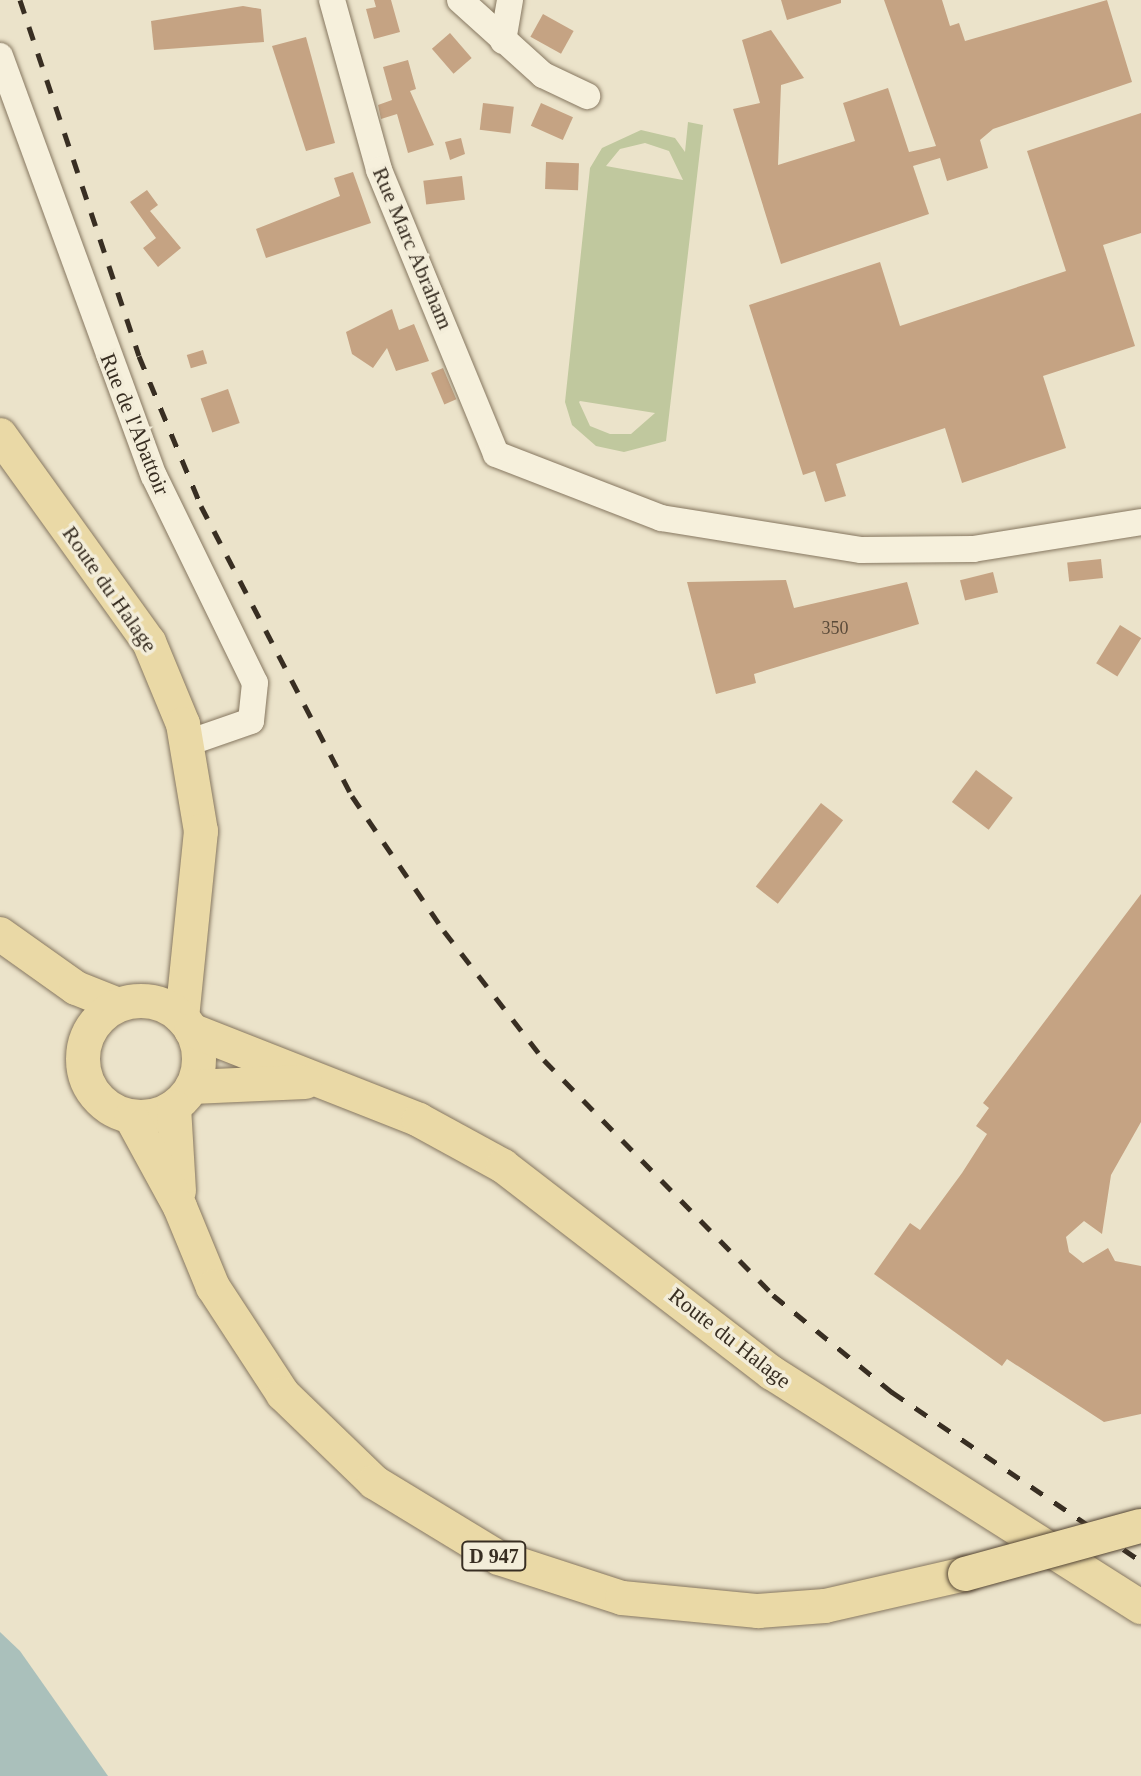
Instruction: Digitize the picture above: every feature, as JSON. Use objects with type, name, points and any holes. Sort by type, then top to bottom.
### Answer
[{"type":"main road","name":"Route du Halage","points":[[0,435],[149,642],[188,743],[201,831],[186,1024],[314,1082],[430,1126],[545,1192],[772,1373],[1141,1607]]},
{"type":"main road","name":"Route du Halage","points":[[127,1003],[159,977],[196,901]]},
{"type":"main road","points":[[12,945],[127,1003],[186,1024],[199,1058],[183,1097],[131,1117],[92,1091],[85,1045],[12,945]]},
{"type":"main road","points":[[85,1045],[91,1028],[127,1003]]},
{"type":"main road","name":"Route du Halage","points":[[183,1097],[314,1082]]},
{"type":"main road","name":"D 947","points":[[180,1207],[183,1097]]},
{"type":"main road","name":"D 947","points":[[131,1117],[180,1207],[213,1287],[283,1394],[374,1482],[499,1558],[622,1598],[758,1611],[825,1606],[965,1574],[1141,1526]]},
{"type":"street","name":"Rue Marc Abraham","points":[[332,0],[379,170],[496,454],[661,518],[791,543],[973,549],[1141,522]]},
{"type":"street","points":[[460,0],[543,75],[587,96]]},
{"type":"street","points":[[503,41],[510,0]]},
{"type":"street","name":"Rue de l'Abattoir","points":[[0,56],[154,476],[255,683],[251,721],[188,743]]},
{"type":"green space","points":[[688,122],[703,125],[666,441],[624,452],[596,446],[572,425],[565,402],[590,168],[602,148],[641,130],[675,138],[685,152]],"holes":[[[645,143],[669,151],[683,180],[606,166],[620,149]],[[580,401],[655,413],[631,434],[610,434],[590,426]]]},
{"type":"water","points":[[0,1632],[20,1651],[108,1776],[0,1776]]},
{"type":"building","points":[[374,0],[391,0],[400,32],[374,39],[366,9],[376,7]]},
{"type":"building","points":[[781,0],[841,0],[841,3],[787,20]]},
{"type":"building","points":[[884,0],[942,0],[950,26],[959,23],[965,41],[1107,0],[1132,82],[993,129],[980,140],[988,168],[947,181],[940,158],[913,166],[929,214],[781,264],[733,109],[760,103],[742,40],[771,30],[804,78],[781,85],[778,165],[855,141],[843,103],[888,88],[909,152],[936,146]]},
{"type":"building","points":[[243,6],[261,9],[264,42],[154,50],[151,21]]},
{"type":"building","points":[[543,14],[574,31],[561,54],[530,37]]},
{"type":"building","points":[[450,33],[472,58],[454,74],[432,49]]},
{"type":"building","points":[[306,37],[335,143],[306,151],[272,46]]},
{"type":"building","points":[[408,60],[416,89],[410,91],[434,145],[408,153],[397,114],[381,119],[378,105],[392,100],[383,67]]},
{"type":"building","points":[[483,103],[514,107],[510,134],[480,130]]},
{"type":"building","points":[[541,103],[573,117],[563,140],[531,126]]},
{"type":"building","points":[[1141,113],[1141,233],[1103,245],[1135,346],[1043,376],[1066,448],[962,483],[945,428],[836,464],[846,496],[825,502],[815,471],[803,475],[749,305],[880,262],[900,326],[1066,271],[1027,151]]},
{"type":"building","points":[[461,138],[465,154],[450,160],[445,142]]},
{"type":"building","points":[[546,162],[579,163],[578,190],[545,189]]},
{"type":"building","points":[[353,172],[371,223],[266,258],[256,229],[340,196],[334,178]]},
{"type":"building","points":[[462,176],[465,200],[426,205],[423,181]]},
{"type":"building","points":[[147,190],[158,205],[150,211],[181,248],[158,267],[143,248],[156,238],[130,202]]},
{"type":"building","points":[[392,309],[399,330],[414,324],[429,361],[396,371],[387,348],[373,368],[352,354],[346,332]]},
{"type":"building","points":[[203,350],[207,363],[191,368],[187,355]]},
{"type":"building","points":[[443,368],[456,399],[444,404],[431,373]]},
{"type":"building","points":[[228,389],[240,423],[212,432],[201,398]]},
{"type":"building","points":[[1101,559],[1103,578],[1069,581],[1067,563]]},
{"type":"building","points":[[993,572],[998,592],[965,601],[960,580]]},
{"type":"building","points":[[786,580],[794,608],[907,582],[919,624],[754,674],[756,683],[716,694],[687,582]]},
{"type":"building","points":[[1120,625],[1141,639],[1117,676],[1096,663]]},
{"type":"building","points":[[976,770],[1013,798],[989,830],[952,802]]},
{"type":"building","points":[[821,803],[843,820],[778,904],[756,887]]},
{"type":"building","points":[[1141,894],[1141,1122],[1111,1175],[1102,1234],[1084,1221],[1066,1237],[1069,1252],[1083,1263],[1108,1248],[1115,1261],[1141,1266],[1141,1414],[1104,1422],[1007,1359],[1002,1366],[874,1274],[910,1223],[920,1230],[962,1173],[987,1134],[976,1126],[989,1108],[983,1103]]},
{"type":"railway","points":[[20,0],[139,356],[201,506],[352,796],[444,931],[544,1060],[773,1295],[892,1392],[1141,1561]]}]
